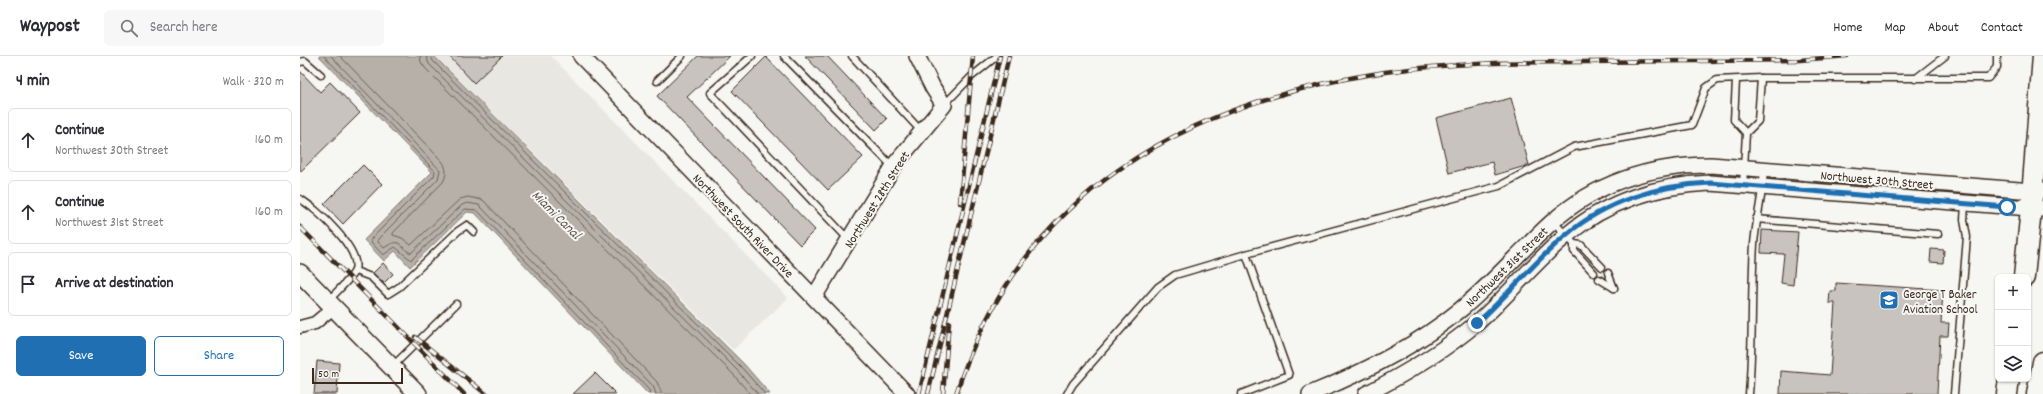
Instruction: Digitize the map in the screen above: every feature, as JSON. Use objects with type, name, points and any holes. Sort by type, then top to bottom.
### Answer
[{"type":"highway","points":[[2025,274],[2037,200],[2043,56]]},
{"type":"highway","points":[[2037,394],[2043,362]]},
{"type":"highway","points":[[2007,394],[2009,382]]},
{"type":"main road","points":[[300,273],[418,394]]},
{"type":"street","points":[[917,56],[933,88],[944,105]]},
{"type":"street","name":"Northwest South River Drive","points":[[587,58],[907,394]]},
{"type":"street","name":"Northwest 28th Street","points":[[814,297],[893,167],[921,131],[944,105]]},
{"type":"street","name":"Northwest 30th Street","points":[[1711,165],[1764,169],[2037,200]]},
{"type":"street","name":"Northwest 31st Street","points":[[1310,394],[1388,357],[1442,323],[1486,287],[1553,221],[1590,194],[1631,177],[1677,166],[1711,165]]},
{"type":"street","name":"Northwest 30th Street","points":[[1710,183],[1965,204],[2037,200]]},
{"type":"street","name":"Northwest 31st Street","points":[[1366,394],[1419,365],[1465,333],[1570,240],[1593,216],[1635,196],[1667,188],[1710,183]]},
{"type":"street","points":[[300,327],[315,323],[330,305]]},
{"type":"lane","points":[[657,81],[682,56]]},
{"type":"lane","points":[[752,56],[710,93],[849,240]]},
{"type":"lane","points":[[784,56],[893,167]]},
{"type":"lane","points":[[852,56],[921,131]]},
{"type":"lane","name":"Northwest 28th Street","points":[[944,105],[971,78],[997,56]]},
{"type":"lane","points":[[1915,79],[1945,56]]},
{"type":"lane","points":[[1067,394],[1073,384],[1158,288],[1175,275],[1246,254],[1499,186],[1574,147],[1692,125],[1706,88],[1717,80],[1762,78],[1988,78],[1998,67],[1997,56]]},
{"type":"lane","points":[[300,62],[305,61],[321,75]]},
{"type":"lane","points":[[1742,186],[1746,133],[1758,122],[1762,78]]},
{"type":"lane","points":[[1736,80],[1734,120],[1746,133]]},
{"type":"lane","points":[[1749,394],[1756,219],[1761,202],[1764,169]]},
{"type":"lane","points":[[300,199],[312,207],[347,242],[356,260],[355,271],[330,305]]},
{"type":"lane","points":[[1954,394],[1967,237],[1964,220],[1965,204]]},
{"type":"lane","points":[[1756,219],[1938,234]]},
{"type":"lane","points":[[1553,221],[1570,240],[1574,251],[1594,273]]},
{"type":"lane","points":[[355,271],[371,277],[388,294],[399,287],[463,228],[468,225],[474,232]]},
{"type":"lane","points":[[1570,240],[1581,245],[1602,267]]},
{"type":"lane","points":[[1241,394],[1289,375],[1246,254]]},
{"type":"lane","points":[[1599,279],[1614,288],[1608,272]]},
{"type":"lane","points":[[392,367],[456,304]]},
{"type":"shaded area","points":[[435,56],[551,56],[788,298],[733,350]]},
{"type":"water","name":"Miami Canal","points":[[319,56],[434,56],[744,364],[770,394],[648,394],[475,213],[467,212],[410,267],[395,251],[384,261],[364,240],[432,172]]},
{"type":"building","points":[[449,56],[502,56],[474,83]]},
{"type":"building","points":[[698,56],[730,56],[687,97],[815,230],[800,245],[657,96]]},
{"type":"building","points":[[805,56],[827,56],[887,119],[876,130]]},
{"type":"building","points":[[766,57],[863,157],[828,190],[732,91]]},
{"type":"building","points":[[300,71],[320,92],[330,82],[360,113],[300,172]]},
{"type":"building","points":[[1511,98],[1529,165],[1495,175],[1492,162],[1449,173],[1436,118]]},
{"type":"building","points":[[363,165],[382,184],[343,224],[324,204]]},
{"type":"building","points":[[1762,230],[1798,232],[1793,285],[1781,283],[1784,254],[1761,253]]},
{"type":"building","points":[[1931,249],[1944,250],[1943,263],[1930,262]]},
{"type":"building","points":[[383,263],[393,274],[384,283],[373,273]]},
{"type":"building","points":[[1836,283],[1943,290],[1941,323],[1949,323],[1948,336],[1940,336],[1937,394],[1780,394],[1781,371],[1830,375],[1835,303],[1829,303],[1830,291],[1836,291]]},
{"type":"building","points":[[317,361],[339,363],[337,394],[314,394]]},
{"type":"building","points":[[595,373],[616,394],[573,394]]},
{"type":"railway","points":[[960,203],[973,56]]},
{"type":"railway","points":[[919,394],[1000,56]]},
{"type":"railway","points":[[928,394],[1009,56]]},
{"type":"railway","points":[[956,394],[984,324],[1022,263],[1067,212],[1120,169],[1179,134],[1243,107],[1312,86],[1409,69],[1533,62],[1800,60],[1847,56]]},
{"type":"railway","points":[[300,227],[464,394]]},
{"type":"railway","points":[[943,394],[949,322]]},
{"type":"railway","points":[[415,337],[486,394]]},
{"type":"place","name":"George T Baker Aviation School","points":[[1889,300]]},
{"type":"route","points":[[1477,323],[1566,235],[1582,223],[1606,209],[1635,196],[1661,189],[1710,183],[2007,207]]}]
